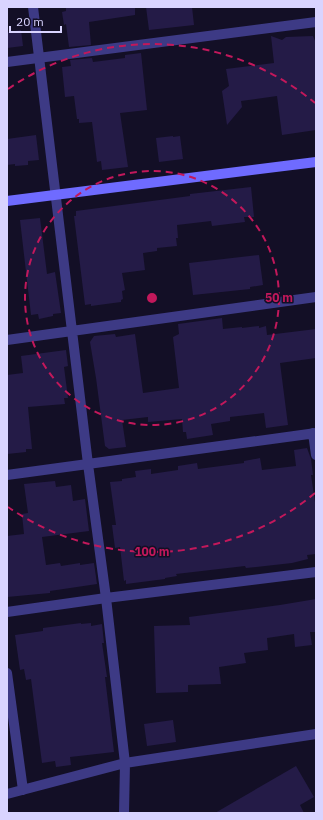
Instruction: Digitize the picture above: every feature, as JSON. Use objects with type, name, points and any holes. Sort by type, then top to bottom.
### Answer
[{"type":"street","points":[[33,7],[125,763],[124,813]]},
{"type":"street","points":[[7,62],[316,22]]},
{"type":"street","points":[[7,201],[316,162]]},
{"type":"street","points":[[7,340],[316,298]]},
{"type":"street","points":[[7,475],[314,433],[316,455]]},
{"type":"street","points":[[7,612],[316,572]]},
{"type":"street","points":[[7,673],[9,709],[23,790]]},
{"type":"street","points":[[7,794],[125,763],[316,734]]},
{"type":"building","points":[[66,7],[135,7],[135,15],[89,22],[91,45],[69,47],[66,24],[64,25],[62,12],[66,11]]},
{"type":"building","points":[[146,7],[192,7],[194,25],[149,30]]},
{"type":"building","points":[[21,30],[23,46],[7,48],[7,32]]},
{"type":"building","points":[[271,36],[282,40],[286,37],[313,36],[316,43],[316,130],[282,135],[277,96],[241,101],[242,107],[227,125],[222,91],[229,86],[226,69],[274,63]]},
{"type":"building","points":[[141,53],[147,110],[120,113],[128,167],[102,170],[101,161],[97,162],[92,122],[79,123],[79,119],[77,119],[74,96],[65,97],[62,67],[71,66],[70,60],[92,58],[93,62],[125,58],[125,55]]},
{"type":"building","points":[[36,135],[39,160],[28,161],[28,165],[7,165],[7,139]]},
{"type":"building","points":[[180,136],[183,159],[159,162],[156,138]]},
{"type":"building","points":[[251,187],[254,217],[244,217],[245,222],[212,226],[211,221],[177,225],[177,246],[157,248],[157,251],[143,253],[145,270],[122,273],[125,290],[122,291],[123,299],[121,302],[91,306],[91,304],[85,305],[74,216],[76,216],[76,211],[190,196],[190,194]]},
{"type":"building","points":[[40,218],[47,274],[55,272],[61,313],[39,319],[38,314],[31,315],[20,220]]},
{"type":"building","points":[[259,255],[263,285],[250,287],[250,289],[193,295],[189,263]]},
{"type":"building","points":[[222,318],[223,329],[259,326],[259,328],[266,326],[267,335],[316,329],[316,358],[280,363],[288,425],[266,428],[264,413],[230,417],[230,421],[211,424],[213,435],[187,439],[186,432],[183,432],[182,419],[148,422],[148,417],[122,420],[126,447],[109,449],[105,446],[90,342],[94,336],[115,334],[116,337],[135,334],[143,393],[179,388],[173,337],[179,334],[178,324]]},
{"type":"building","points":[[66,350],[68,366],[64,367],[68,398],[64,398],[65,404],[28,407],[32,449],[26,449],[26,452],[7,454],[7,375],[23,373],[21,356]]},
{"type":"building","points":[[307,448],[311,459],[313,475],[311,475],[316,509],[316,554],[307,555],[308,559],[292,563],[246,568],[245,566],[176,574],[177,576],[165,579],[126,584],[126,580],[124,581],[120,547],[115,548],[112,525],[116,525],[110,482],[122,481],[122,479],[136,477],[135,471],[151,469],[151,474],[178,470],[178,466],[197,463],[198,469],[244,463],[244,461],[260,458],[262,470],[296,466],[294,450]]},
{"type":"building","points":[[55,481],[56,487],[71,485],[73,501],[85,499],[89,531],[42,537],[46,565],[60,563],[61,566],[80,563],[80,565],[94,563],[97,584],[50,591],[50,593],[7,597],[7,536],[24,534],[22,514],[28,513],[24,484]]},
{"type":"building","points":[[316,599],[316,632],[310,632],[312,645],[295,647],[294,634],[267,638],[268,650],[244,653],[246,663],[219,667],[221,684],[188,685],[188,692],[156,693],[154,626],[190,625],[189,617]]},
{"type":"building","points":[[91,623],[91,626],[102,624],[104,643],[102,643],[107,677],[105,677],[114,752],[70,757],[71,765],[56,767],[55,761],[42,763],[31,679],[26,680],[24,669],[20,670],[15,635],[43,631],[43,628]]},
{"type":"building","points":[[173,720],[176,742],[147,746],[144,724]]},
{"type":"building","points":[[296,766],[314,797],[300,805],[304,813],[215,813]]}]
